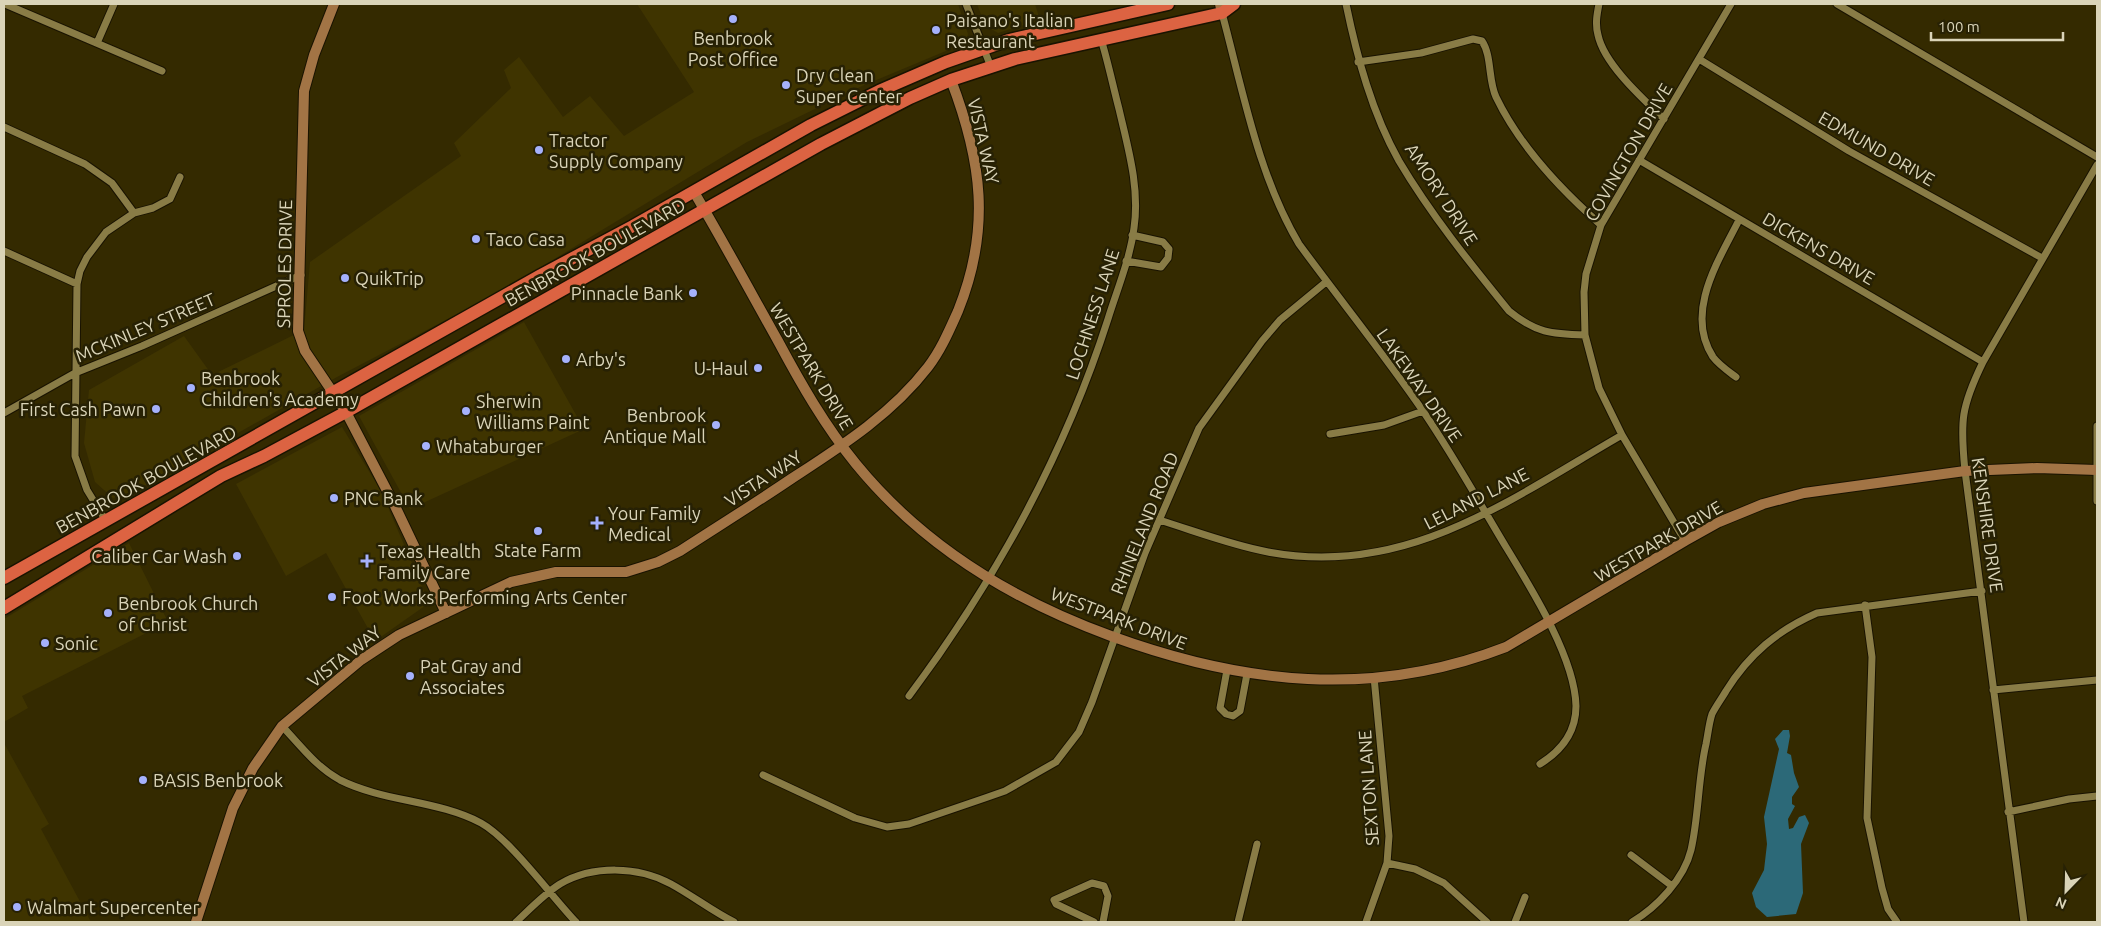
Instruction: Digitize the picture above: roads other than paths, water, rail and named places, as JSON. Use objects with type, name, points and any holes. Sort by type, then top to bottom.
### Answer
[{"type":"highway","name":"BENBROOK BOULEVARD","points":[[4,578],[457,322],[694,192],[811,125],[880,90],[946,62],[1027,35],[1164,4]]},
{"type":"highway","name":"BENBROOK BOULEVARD","points":[[4,608],[221,476],[264,456],[346,412],[821,144],[951,80],[991,67],[1221,9],[1234,4]]},
{"type":"street","points":[[6,4],[162,71]]},
{"type":"street","points":[[97,43],[114,4]]},
{"type":"street","name":"SPROLES DRIVE","points":[[334,4],[314,55],[304,92],[301,275],[298,331],[300,340],[332,394],[346,412],[395,506],[446,613]]},
{"type":"street","points":[[966,4],[991,67]]},
{"type":"street","name":"AMORY DRIVE","points":[[1346,4],[1358,62],[1399,160],[1462,254],[1509,311],[1539,331],[1554,334],[1585,335]]},
{"type":"street","points":[[1599,4],[1596,24],[1600,42],[1619,72],[1664,119]]},
{"type":"street","name":"COVINGTON DRIVE","points":[[1685,541],[1622,435],[1598,388],[1585,335],[1583,315],[1586,274],[1601,225],[1731,4]]},
{"type":"street","points":[[1837,4],[2097,157]]},
{"type":"street","name":"LAKEWAY DRIVE","points":[[1221,9],[1241,87],[1280,210],[1298,244],[1423,411],[1550,622],[1569,674],[1576,706],[1573,725],[1563,746],[1540,764]]},
{"type":"street","points":[[1358,62],[1421,53],[1473,39],[1482,41],[1493,90],[1515,128],[1563,190],[1601,225]]},
{"type":"street","name":"LOCHNESS LANE","points":[[909,696],[952,639],[989,580],[1015,535],[1063,441],[1086,386],[1126,261],[1132,234],[1134,195],[1132,164],[1101,40]]},
{"type":"street","name":"EDMUND DRIVE","points":[[1700,59],[1849,151],[2042,258]]},
{"type":"street","name":"VISTA WAY","points":[[196,922],[233,808],[253,768],[282,726],[361,660],[388,642],[511,582],[556,572],[626,572],[658,562],[689,546],[842,447],[892,406],[936,355],[947,336],[963,298],[974,262],[980,226],[979,181],[951,80]]},
{"type":"street","points":[[4,127],[85,164],[112,183],[134,213]]},
{"type":"street","name":"DICKENS DRIVE","points":[[1639,160],[1984,362]]},
{"type":"street","name":"KENSHIRE DRIVE","points":[[2024,922],[2008,812],[1982,592],[1965,471],[1961,434],[1962,417],[1970,390],[1984,362],[2097,165]]},
{"type":"street","points":[[106,520],[87,490],[75,456],[77,284],[80,271],[87,257],[106,232],[134,213],[153,208],[170,199],[180,177]]},
{"type":"street","name":"WESTPARK DRIVE","points":[[694,192],[814,406],[842,447],[870,481],[912,523],[960,562],[989,580],[1078,624],[1191,662],[1247,674],[1300,680],[1374,677],[1412,674],[1469,662],[1506,647],[1719,522],[1763,504],[1804,493],[1965,471],[2037,468],[2097,470]]},
{"type":"street","points":[[1736,377],[1713,356],[1706,340],[1703,323],[1704,298],[1709,282],[1739,220]]},
{"type":"street","points":[[1126,261],[1161,267],[1168,258],[1169,249],[1162,242],[1132,234]]},
{"type":"street","points":[[4,251],[77,284]]},
{"type":"street","name":"MCKINLEY STREET","points":[[4,413],[75,373],[142,346],[301,275]]},
{"type":"street","name":"RHINELAND ROAD","points":[[763,775],[855,818],[887,827],[910,824],[1005,791],[1045,770],[1067,750],[1092,702],[1114,637],[1159,520],[1199,428],[1262,341],[1280,320],[1326,282]]},
{"type":"street","points":[[1330,434],[1384,425],[1423,411]]},
{"type":"street","points":[[2097,426],[2097,501]]},
{"type":"street","name":"LELAND LANE","points":[[1159,520],[1268,552],[1317,556],[1366,555],[1406,547],[1445,534],[1486,514],[1622,435]]},
{"type":"street","points":[[1632,922],[1645,914],[1672,886],[1691,851],[1701,765],[1712,714],[1740,669],[1770,639],[1792,624],[1817,613],[1865,605],[1982,592]]},
{"type":"street","points":[[1865,605],[1872,657],[1867,818],[1888,909],[1897,922]]},
{"type":"street","points":[[1227,670],[1220,708],[1226,714],[1233,716],[1240,711],[1247,674]]},
{"type":"street","name":"SEXTON LANE","points":[[1366,922],[1387,863],[1389,836],[1374,677]]},
{"type":"street","points":[[1993,690],[2097,680]]},
{"type":"street","points":[[282,726],[314,761],[340,779],[374,792],[458,814],[483,824],[506,844],[576,922]]},
{"type":"street","points":[[2008,812],[2069,799],[2097,796]]},
{"type":"street","points":[[1238,922],[1257,844]]},
{"type":"street","points":[[1631,856],[1672,886]]},
{"type":"street","points":[[1387,863],[1416,870],[1444,883],[1487,922]]},
{"type":"street","points":[[516,922],[560,884],[594,872],[626,870],[649,874],[671,884],[734,922]]},
{"type":"street","points":[[1094,922],[1056,904],[1054,900],[1092,883],[1098,883],[1104,886],[1108,896],[1103,922]]},
{"type":"street","points":[[1514,922],[1524,897]]},
{"type":"water","points":[[1783,730],[1789,730],[1790,736],[1787,753],[1791,755],[1799,787],[1792,797],[1792,804],[1795,806],[1788,819],[1789,829],[1793,828],[1799,817],[1805,815],[1809,823],[1801,844],[1803,893],[1796,914],[1767,917],[1756,907],[1752,893],[1764,870],[1767,844],[1764,817],[1779,749],[1775,739]]},
{"type":"place","name":"Benbrook Post Office","points":[[733,19]]},
{"type":"place","name":"Paisano's Italian Restaurant","points":[[936,30]]},
{"type":"place","name":"Dry Clean Super Center","points":[[786,85]]},
{"type":"place","name":"Tractor Supply Company","points":[[539,150]]},
{"type":"place","name":"Taco Casa","points":[[476,239]]},
{"type":"place","name":"QuikTrip","points":[[345,278]]},
{"type":"place","name":"Pinnacle Bank","points":[[693,293]]},
{"type":"place","name":"Arby's","points":[[566,359]]},
{"type":"place","name":"U-Haul","points":[[758,368]]},
{"type":"place","name":"Benbrook Children's Academy","points":[[191,388]]},
{"type":"place","name":"First Cash Pawn","points":[[156,409]]},
{"type":"place","name":"Sherwin Williams Paint","points":[[466,411]]},
{"type":"place","name":"Benbrook Antique Mall","points":[[716,425]]},
{"type":"place","name":"Whataburger","points":[[426,446]]},
{"type":"place","name":"PNC Bank","points":[[334,498]]},
{"type":"place","name":"Your Family Medical","points":[[597,523]]},
{"type":"place","name":"State Farm","points":[[538,531]]},
{"type":"place","name":"Caliber Car Wash","points":[[237,556]]},
{"type":"place","name":"Texas Health Family Care","points":[[367,561]]},
{"type":"place","name":"Foot Works Performing Arts Center","points":[[332,597]]},
{"type":"place","name":"Benbrook Church of Christ","points":[[108,613]]},
{"type":"place","name":"Sonic","points":[[45,643]]},
{"type":"place","name":"Pat Gray and Associates","points":[[410,676]]},
{"type":"place","name":"BASIS Benbrook","points":[[143,780]]},
{"type":"place","name":"Walmart Supercenter","points":[[17,907]]}]
